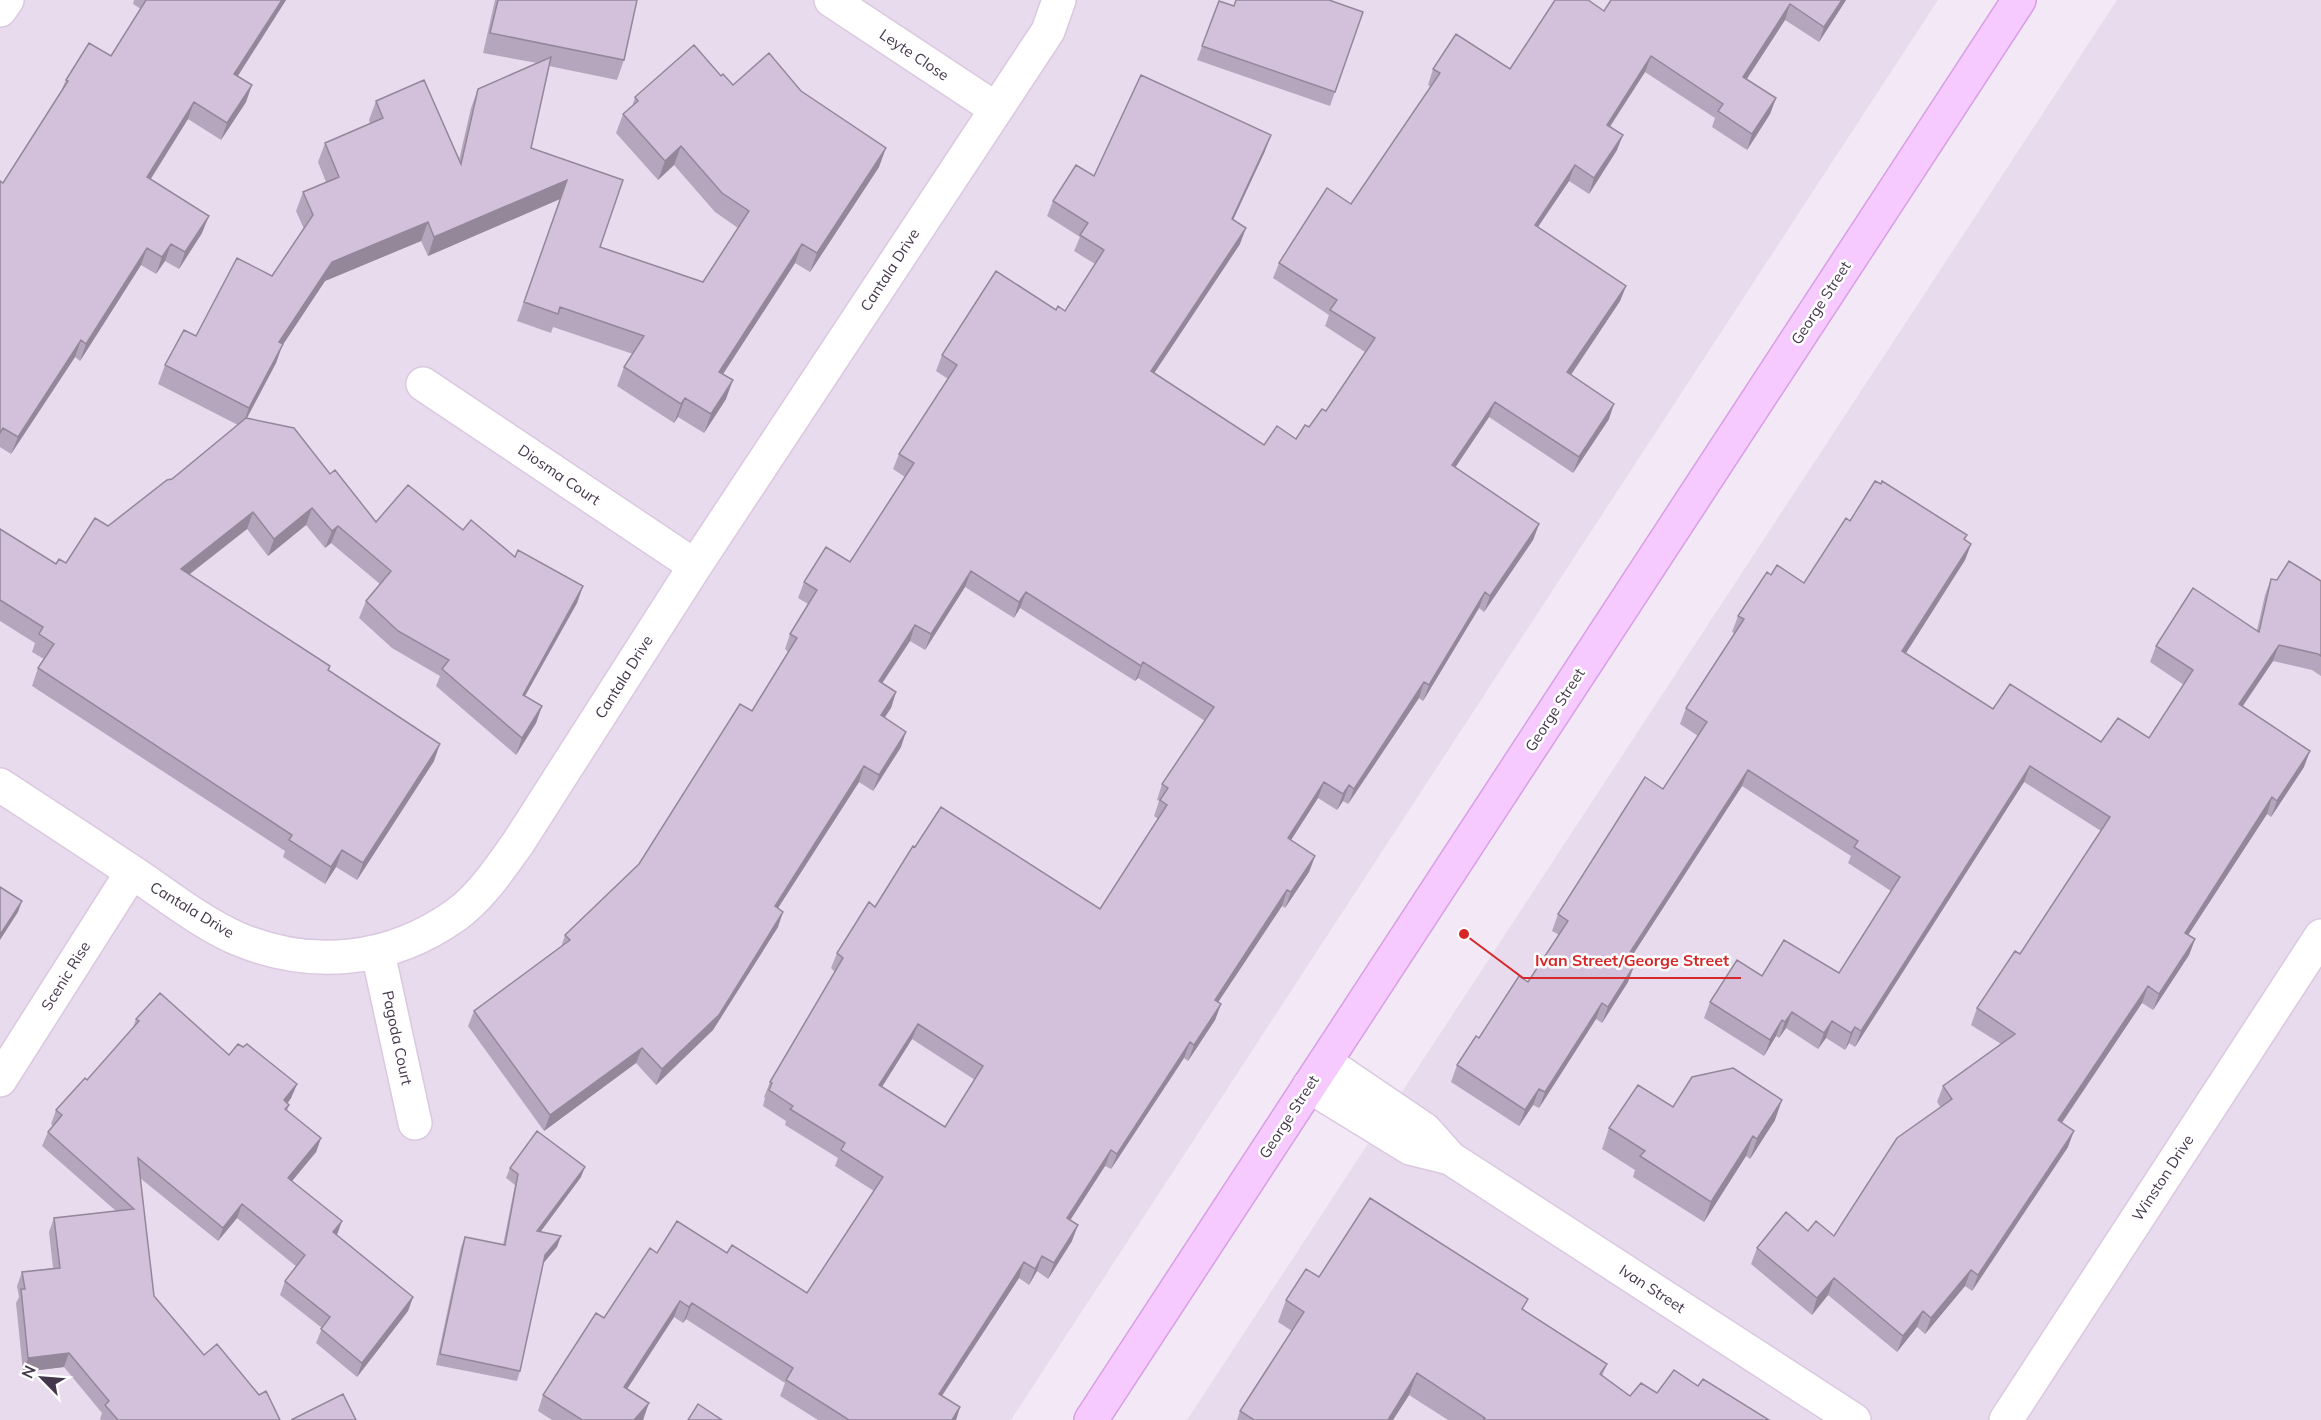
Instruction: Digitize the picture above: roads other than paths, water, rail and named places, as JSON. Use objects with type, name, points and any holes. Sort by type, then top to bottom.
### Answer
[{"type":"main road","name":"George Street","points":[[1091,1420],[2019,0]]},
{"type":"street","points":[[0,10],[7,0]]},
{"type":"street","name":"Leyte Close","points":[[831,0],[996,109]]},
{"type":"street","name":"Cantala Drive","points":[[0,785],[194,914],[236,938],[285,954],[338,958],[378,953],[419,936],[457,914],[490,881],[525,833],[695,566],[1048,31],[1059,0]]},
{"type":"street","name":"Diosma Court","points":[[423,384],[695,566]]},
{"type":"street","name":"Scenic Rise","points":[[0,1080],[132,872]]},
{"type":"street","name":"Winston Drive","points":[[2006,1420],[2321,936]]},
{"type":"street","name":"Pagoda Court","points":[[378,953],[415,1123]]},
{"type":"street","name":"Ivan Street","points":[[1317,1074],[1425,1130],[1450,1158],[1854,1420]]},
{"type":"place","name":"Ivan Street/George Street","points":[[1464,934]]}]
